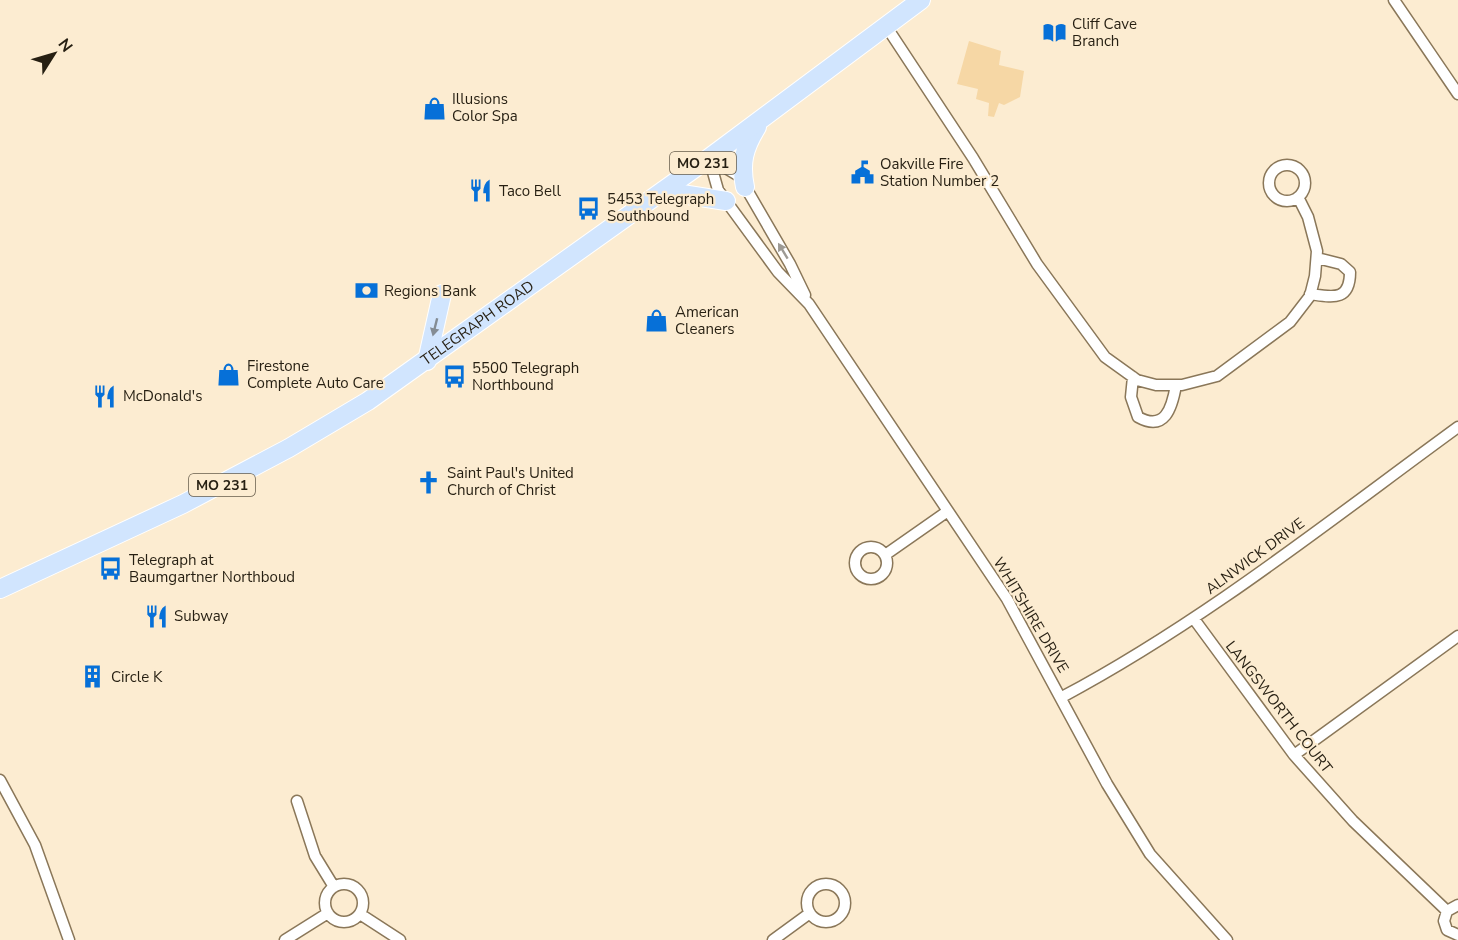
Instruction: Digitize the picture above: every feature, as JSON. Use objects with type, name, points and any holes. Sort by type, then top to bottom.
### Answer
[{"type":"main road","name":"TELEGRAPH ROAD","points":[[0,589],[142,524],[256,466],[368,401],[710,158],[921,0]]},
{"type":"main road","points":[[745,187],[741,169],[745,146],[760,121]]},
{"type":"main road","points":[[663,192],[726,201]]},
{"type":"main road","points":[[427,361],[442,294]]},
{"type":"street","points":[[1394,0],[1458,94]]},
{"type":"street","points":[[886,26],[973,158],[1028,250],[1106,357],[1133,377],[1156,385],[1176,385],[1217,376],[1290,322],[1310,294],[1317,258],[1308,217],[1298,197]]},
{"type":"street","name":"WHITSHIRE DRIVE","points":[[710,158],[739,176],[790,264],[808,304]]},
{"type":"street","name":"WHITSHIRE DRIVE","points":[[710,158],[718,190],[778,272],[808,304],[1007,599],[1107,784],[1150,855],[1227,940]]},
{"type":"street","points":[[1310,294],[1332,298],[1342,294],[1350,284],[1350,272],[1341,264],[1317,258]]},
{"type":"street","points":[[1133,377],[1131,397],[1138,417],[1148,422],[1158,421],[1169,413],[1176,385]]},
{"type":"street","name":"ALNWICK DRIVE","points":[[1062,697],[1118,667],[1194,619],[1458,427]]},
{"type":"street","points":[[885,555],[948,511]]},
{"type":"street","name":"LANGSWORTH COURT","points":[[1194,619],[1294,755],[1353,821],[1447,911],[1445,925],[1451,933],[1458,936]]},
{"type":"street","points":[[1294,755],[1458,636]]},
{"type":"street","points":[[0,780],[34,845],[69,940]]},
{"type":"street","points":[[297,801],[315,856],[334,887]]},
{"type":"street","points":[[348,885],[355,888],[363,900],[360,914],[354,919],[340,922],[328,913],[326,899],[334,887],[348,885]]},
{"type":"street","points":[[1447,911],[1458,905]]},
{"type":"street","points":[[285,940],[328,913]]},
{"type":"street","points":[[773,940],[810,913]]},
{"type":"street","points":[[360,914],[400,940]]},
{"type":"shaded area","points":[[969,41],[1001,51],[999,65],[1024,71],[1020,97],[1004,105],[999,103],[994,117],[988,116],[989,103],[976,99],[978,89],[957,84]]},
{"type":"place","name":"Cliff Cave Branch","points":[[1054,33]]},
{"type":"place","name":"Illusions Color Spa","points":[[434,108]]},
{"type":"place","name":"Oakville Fire Station Number 2","points":[[862,173]]},
{"type":"place","name":"Taco Bell","points":[[481,191]]},
{"type":"place","name":"5453 Telegraph Southbound","points":[[589,208]]},
{"type":"place","name":"Regions Bank","points":[[366,291]]},
{"type":"place","name":"American Cleaners","points":[[657,321]]},
{"type":"place","name":"Firestone Complete Auto Care","points":[[229,375]]},
{"type":"place","name":"5500 Telegraph Northbound","points":[[454,377]]},
{"type":"place","name":"McDonald's","points":[[105,396]]},
{"type":"place","name":"Saint Paul's United Church of Christ","points":[[429,482]]},
{"type":"place","name":"Telegraph at Baumgartner Northboud","points":[[111,569]]},
{"type":"place","name":"Subway","points":[[156,616]]},
{"type":"place","name":"Circle K","points":[[93,677]]}]
